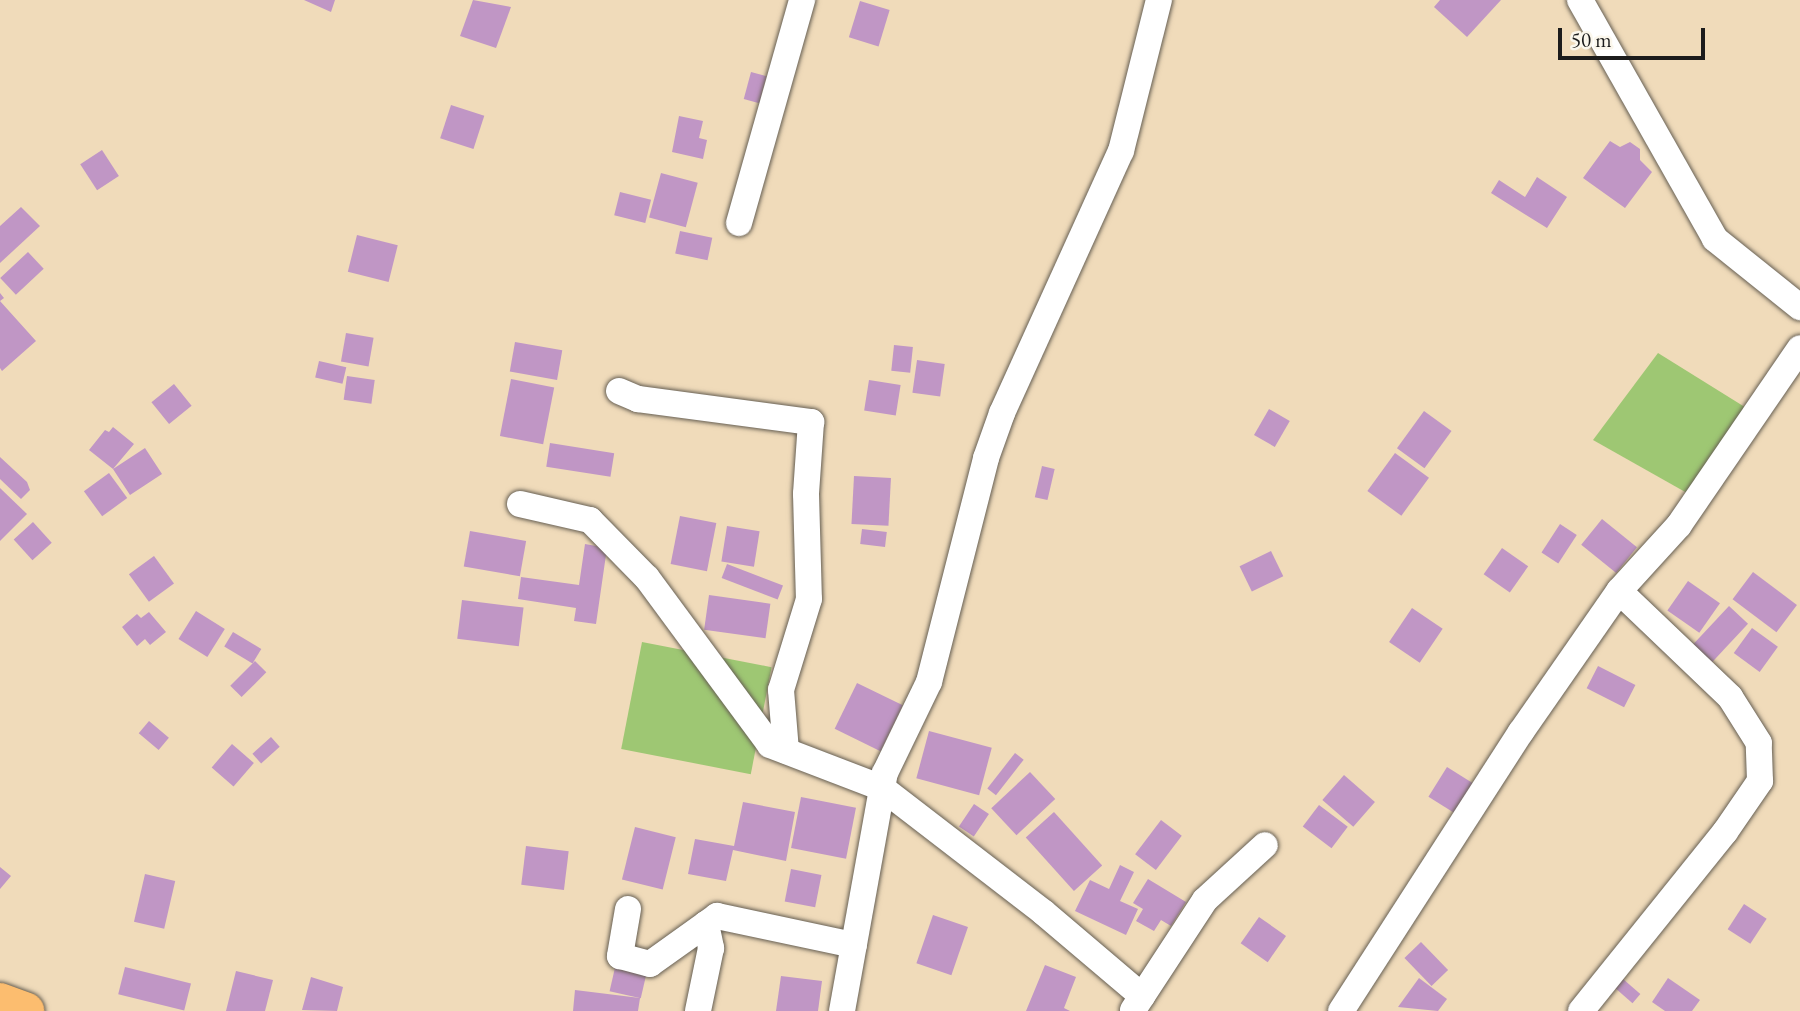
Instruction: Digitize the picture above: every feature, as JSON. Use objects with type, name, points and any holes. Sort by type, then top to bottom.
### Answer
[{"type":"highway","points":[[0,1002],[25,1011]]},
{"type":"street","points":[[739,223],[802,0]]},
{"type":"street","points":[[842,1011],[882,788],[929,682],[986,458],[1002,413],[1121,151],[1159,0]]},
{"type":"street","points":[[1580,0],[1715,239],[1800,307]]},
{"type":"street","points":[[1341,1011],[1521,732],[1619,591],[1679,525],[1800,348]]},
{"type":"street","points":[[619,391],[638,399],[811,422],[806,494],[809,598],[781,690],[786,751]]},
{"type":"street","points":[[520,503],[590,520],[647,578],[769,745],[882,788],[1043,912],[1137,1003],[1205,901],[1265,845]]},
{"type":"street","points":[[1581,1011],[1725,832],[1760,780],[1759,743],[1730,697],[1619,591]]},
{"type":"street","points":[[628,908],[620,956],[650,964],[717,916],[854,945]]},
{"type":"street","points":[[698,1011],[711,948],[706,924]]},
{"type":"green space","points":[[1658,353],[1748,409],[1687,493],[1593,440]]},
{"type":"green space","points":[[642,642],[772,667],[751,774],[621,749]]},
{"type":"building","points":[[304,0],[335,0],[331,12]]},
{"type":"building","points":[[473,0],[511,7],[496,48],[460,36]]},
{"type":"building","points":[[1440,0],[1501,0],[1467,37],[1434,7]]},
{"type":"building","points":[[860,1],[890,10],[879,46],[849,37]]},
{"type":"building","points":[[751,72],[766,76],[759,103],[744,99]]},
{"type":"building","points":[[451,105],[484,116],[473,149],[440,138]]},
{"type":"building","points":[[679,116],[703,121],[699,138],[707,140],[703,159],[672,152]]},
{"type":"building","points":[[1610,141],[1620,147],[1630,142],[1640,149],[1640,160],[1652,172],[1625,208],[1583,178]]},
{"type":"building","points":[[102,150],[119,176],[97,190],[80,164]]},
{"type":"building","points":[[661,173],[698,183],[686,227],[649,217]]},
{"type":"building","points":[[1537,177],[1567,197],[1547,228],[1491,193],[1499,180],[1525,197]]},
{"type":"building","points":[[620,192],[651,200],[645,223],[614,215]]},
{"type":"building","points":[[21,207],[40,226],[0,263],[0,226]]},
{"type":"building","points":[[680,231],[712,238],[707,260],[675,253]]},
{"type":"building","points":[[357,235],[398,245],[389,282],[348,272]]},
{"type":"building","points":[[28,252],[44,269],[16,295],[0,278]]},
{"type":"building","points":[[0,301],[36,341],[2,371],[0,368]]},
{"type":"building","points":[[346,333],[374,338],[369,366],[341,362]]},
{"type":"building","points":[[515,342],[562,350],[557,380],[510,372]]},
{"type":"building","points":[[894,345],[913,347],[910,373],[891,371]]},
{"type":"building","points":[[917,360],[945,364],[940,397],[912,393]]},
{"type":"building","points":[[319,361],[346,367],[342,384],[315,378]]},
{"type":"building","points":[[347,376],[375,380],[371,404],[344,400]]},
{"type":"building","points":[[511,379],[554,387],[543,444],[500,436]]},
{"type":"building","points":[[869,380],[901,385],[896,416],[864,411]]},
{"type":"building","points":[[174,384],[192,406],[169,424],[151,402]]},
{"type":"building","points":[[1269,409],[1290,421],[1275,447],[1254,435]]},
{"type":"building","points":[[1424,411],[1452,431],[1424,468],[1397,448]]},
{"type":"building","points":[[113,427],[134,444],[113,469],[89,450],[105,430],[109,432]]},
{"type":"building","points":[[550,443],[614,453],[610,477],[546,467]]},
{"type":"building","points":[[145,448],[162,474],[130,495],[113,469]]},
{"type":"building","points":[[1395,453],[1429,478],[1401,516],[1367,491]]},
{"type":"building","points":[[0,457],[27,482],[30,490],[21,499],[0,479]]},
{"type":"building","points":[[1042,466],[1055,469],[1047,500],[1035,497]]},
{"type":"building","points":[[109,473],[127,498],[102,516],[84,491]]},
{"type":"building","points":[[854,476],[891,478],[888,526],[851,524]]},
{"type":"building","points":[[0,488],[27,514],[0,541]]},
{"type":"building","points":[[680,516],[716,523],[707,571],[671,564]]},
{"type":"building","points":[[1602,519],[1637,547],[1616,573],[1581,545]]},
{"type":"building","points":[[33,522],[52,543],[32,560],[14,539]]},
{"type":"building","points":[[1560,524],[1577,535],[1558,563],[1541,553]]},
{"type":"building","points":[[727,526],[760,531],[754,567],[721,562]]},
{"type":"building","points":[[862,529],[887,532],[885,547],[860,544]]},
{"type":"building","points":[[470,531],[526,541],[520,576],[464,566]]},
{"type":"building","points":[[585,544],[607,548],[596,624],[574,621],[576,608],[518,599],[521,577],[579,585]]},
{"type":"building","points":[[1502,548],[1528,566],[1510,593],[1484,574]]},
{"type":"building","points":[[1271,551],[1283,576],[1252,592],[1240,566]]},
{"type":"building","points":[[154,556],[174,584],[149,602],[129,574]]},
{"type":"building","points":[[727,564],[783,586],[778,600],[722,578]]},
{"type":"building","points":[[1753,572],[1797,605],[1776,632],[1733,599]]},
{"type":"building","points":[[1688,581],[1720,603],[1699,633],[1667,610]]},
{"type":"building","points":[[709,595],[770,604],[766,638],[704,630]]},
{"type":"building","points":[[462,600],[524,608],[519,646],[457,639]]},
{"type":"building","points":[[1729,606],[1748,624],[1706,668],[1687,651]]},
{"type":"building","points":[[1412,608],[1443,629],[1420,663],[1389,642]]},
{"type":"building","points":[[196,611],[225,629],[207,657],[179,639]]},
{"type":"building","points":[[149,612],[166,632],[150,645],[145,639],[137,646],[122,627],[137,614],[141,618]]},
{"type":"building","points":[[1752,628],[1778,647],[1760,672],[1734,653]]},
{"type":"building","points":[[233,632],[261,649],[253,664],[224,647]]},
{"type":"building","points":[[255,661],[266,672],[242,697],[230,686]]},
{"type":"building","points":[[1598,666],[1635,685],[1624,707],[1587,688]]},
{"type":"building","points":[[857,683],[903,705],[880,751],[835,729]]},
{"type":"building","points":[[149,721],[169,738],[159,750],[139,733]]},
{"type":"building","points":[[929,731],[992,748],[979,795],[916,778]]},
{"type":"building","points":[[271,737],[280,747],[261,763],[252,754]]},
{"type":"building","points":[[232,744],[254,763],[234,786],[212,767]]},
{"type":"building","points":[[1015,753],[1024,760],[996,795],[987,788]]},
{"type":"building","points":[[1447,767],[1474,784],[1456,814],[1428,797]]},
{"type":"building","points":[[1030,772],[1055,799],[1016,835],[991,808]]},
{"type":"building","points":[[1344,775],[1375,802],[1353,827],[1322,800]]},
{"type":"building","points":[[801,797],[856,808],[846,859],[791,848]]},
{"type":"building","points":[[743,802],[795,812],[786,861],[733,850],[726,881],[688,874],[695,839],[734,846]]},
{"type":"building","points":[[974,804],[989,814],[974,836],[959,826]]},
{"type":"building","points":[[1319,805],[1348,827],[1332,848],[1303,827]]},
{"type":"building","points":[[1054,812],[1102,866],[1074,891],[1026,837]]},
{"type":"building","points":[[1161,820],[1182,836],[1156,870],[1135,854]]},
{"type":"building","points":[[635,827],[676,837],[663,890],[622,879]]},
{"type":"building","points":[[526,846],[569,851],[564,890],[521,885]]},
{"type":"building","points":[[1120,865],[1134,872],[1120,901],[1138,909],[1126,935],[1075,911],[1090,880],[1109,889]]},
{"type":"building","points":[[0,867],[11,876],[0,889]]},
{"type":"building","points":[[791,869],[821,875],[815,907],[785,901]]},
{"type":"building","points":[[145,874],[175,881],[164,929],[134,922]]},
{"type":"building","points":[[1148,879],[1186,902],[1171,926],[1161,920],[1154,931],[1136,921],[1143,909],[1133,903]]},
{"type":"building","points":[[1744,904],[1767,919],[1750,944],[1728,929]]},
{"type":"building","points":[[933,915],[968,927],[951,975],[916,963]]},
{"type":"building","points":[[1259,917],[1286,936],[1268,962],[1241,943]]},
{"type":"building","points":[[1421,942],[1448,970],[1432,986],[1404,958]]},
{"type":"building","points":[[617,959],[648,966],[641,998],[610,991]]},
{"type":"building","points":[[1045,965],[1076,977],[1064,1008],[1070,1011],[1026,1011]]},
{"type":"building","points":[[125,967],[191,983],[184,1011],[118,994]]},
{"type":"building","points":[[236,971],[273,980],[265,1011],[226,1011]]},
{"type":"building","points":[[781,976],[822,981],[818,1011],[776,1011]]},
{"type":"building","points":[[311,977],[343,987],[337,1011],[302,1010]]},
{"type":"building","points":[[1419,978],[1447,999],[1438,1011],[1398,1007]]},
{"type":"building","points":[[1668,978],[1700,1000],[1692,1011],[1665,1011],[1652,1002]]},
{"type":"building","points":[[1623,979],[1640,994],[1632,1003],[1615,988]]},
{"type":"building","points":[[575,990],[640,998],[638,1011],[573,1011]]}]
